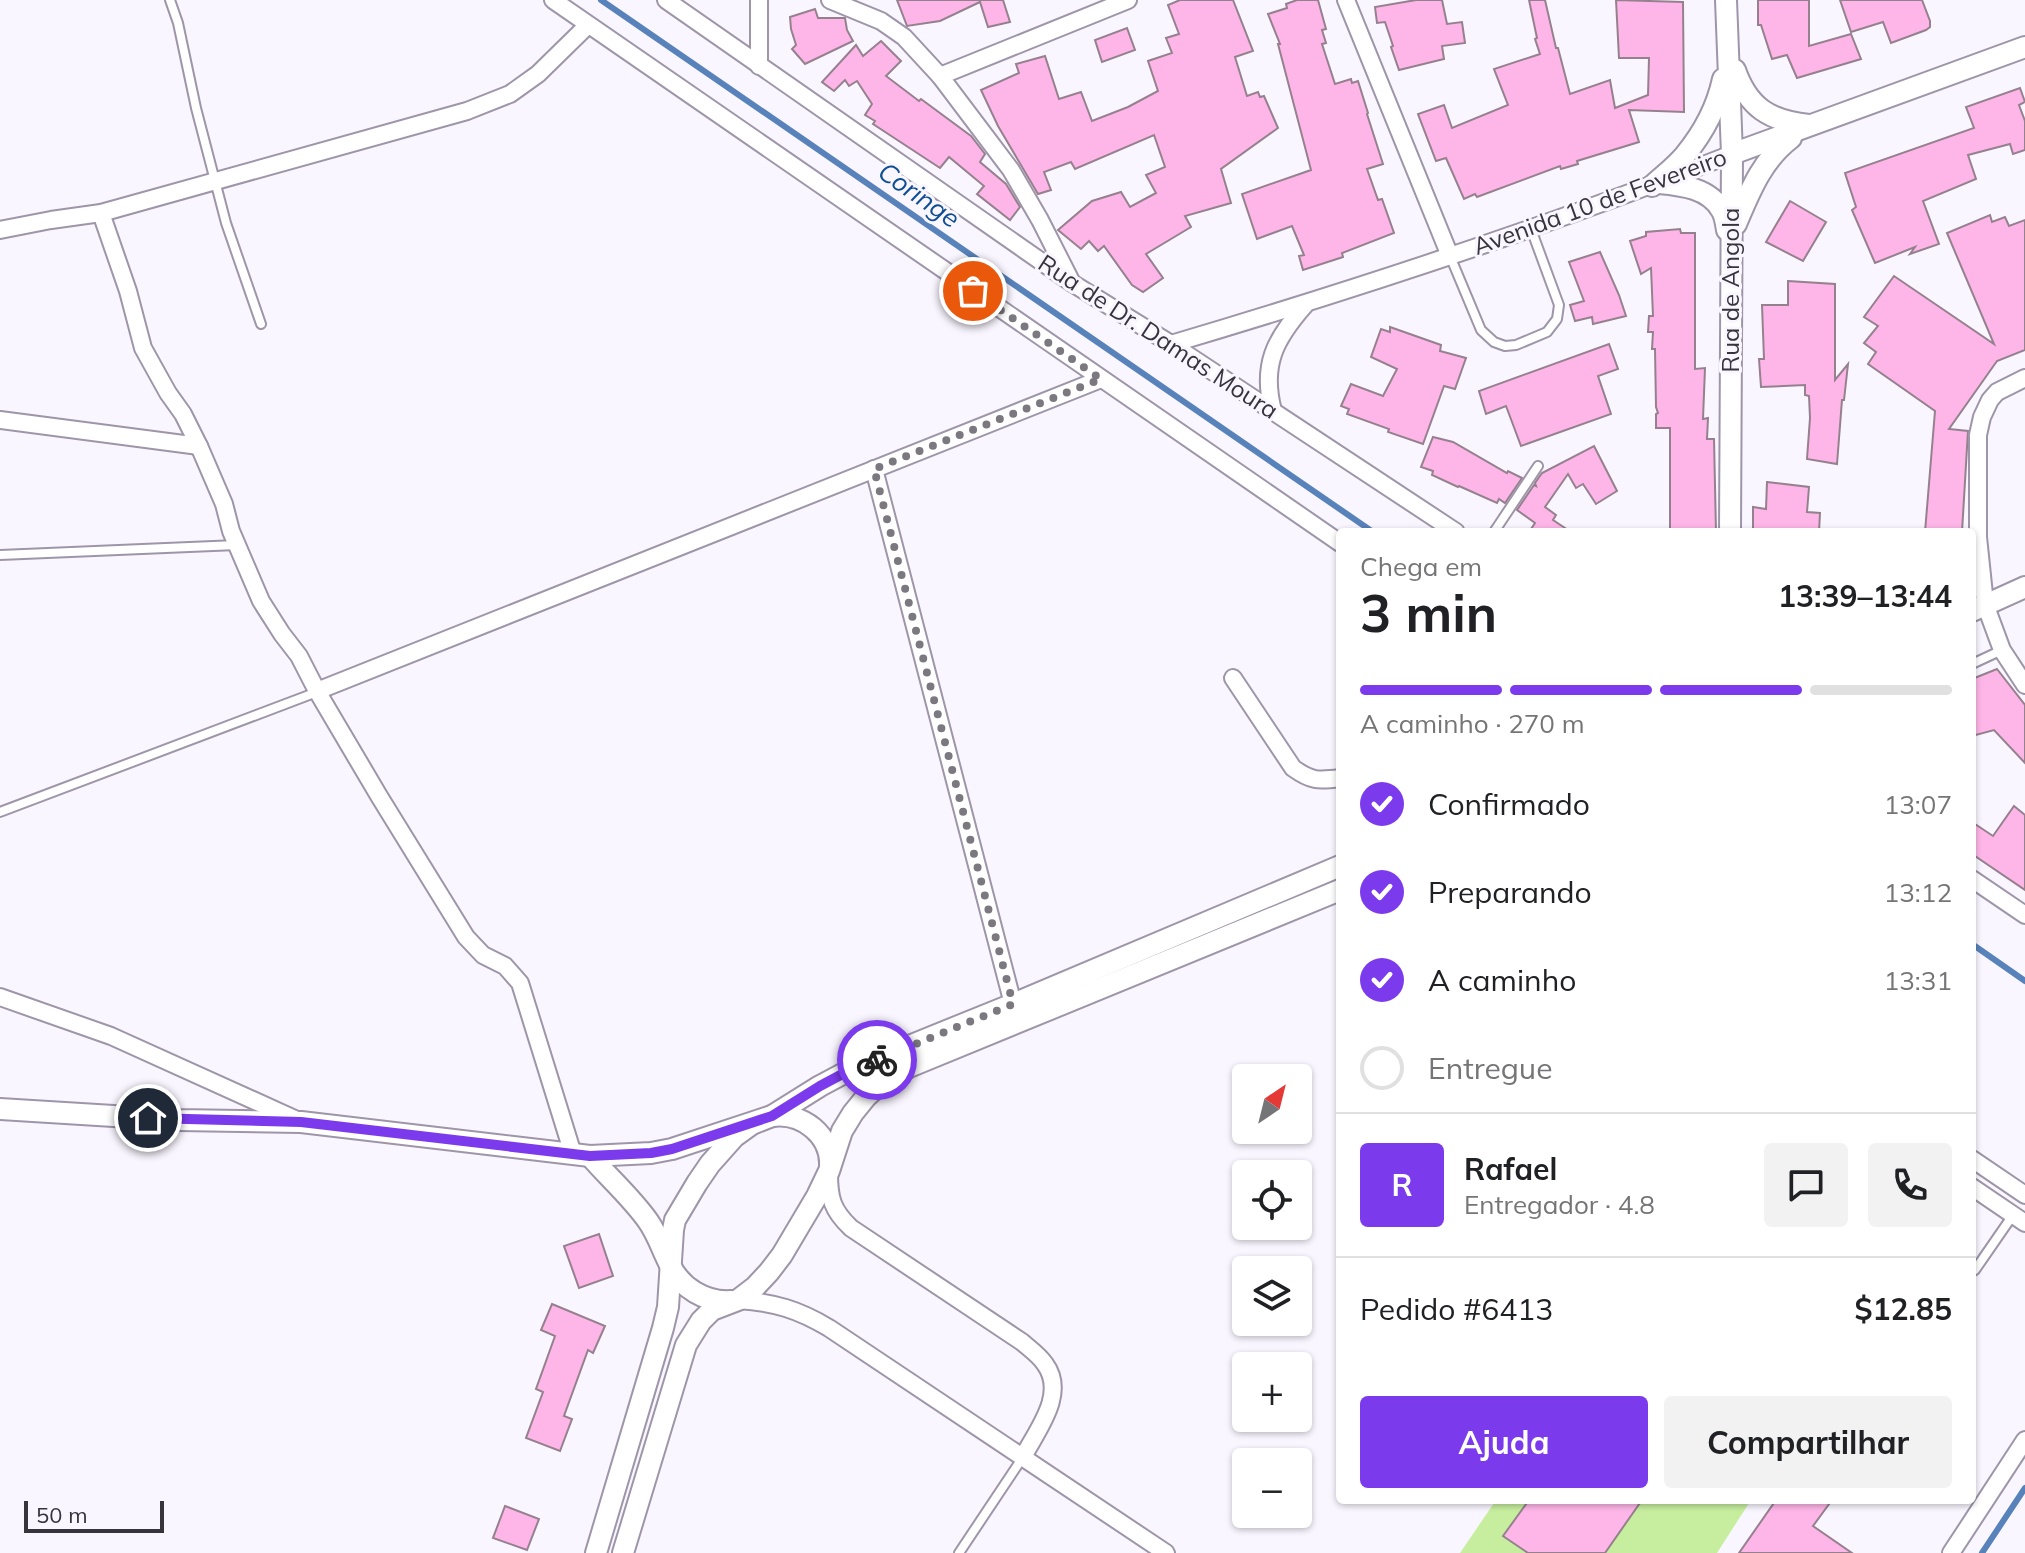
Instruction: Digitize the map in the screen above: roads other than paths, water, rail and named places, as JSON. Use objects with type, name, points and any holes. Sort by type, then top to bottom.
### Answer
[{"type":"street","points":[[553,0],[1336,540]]},
{"type":"street","name":"Rua de Dr. Damas Moura","points":[[666,0],[1072,283],[1171,344],[1450,528]]},
{"type":"street","points":[[759,0],[759,66]]},
{"type":"street","points":[[830,0],[881,21],[904,37],[940,76],[1011,170],[1072,283]]},
{"type":"street","points":[[940,76],[1128,0]]},
{"type":"street","points":[[1346,0],[1450,256]]},
{"type":"street","name":"Rua de Angola","points":[[1726,0],[1732,154],[1730,528]]},
{"type":"street","points":[[0,230],[101,213],[467,111],[510,94],[538,74],[588,25]]},
{"type":"street","name":"Avenida 10 de Fevereiro","points":[[1171,344],[1306,304],[1450,256],[2025,47]]},
{"type":"street","points":[[1729,51],[1747,97],[1777,119],[1809,126]]},
{"type":"street","points":[[1655,184],[1684,157],[1708,119],[1723,82],[1729,51]]},
{"type":"street","points":[[1731,239],[1762,167],[1780,146],[1809,126]]},
{"type":"street","points":[[1655,184],[1691,187],[1716,202],[1731,239]]},
{"type":"street","points":[[101,213],[128,291],[143,348],[199,446],[261,601],[299,656],[379,796],[466,937],[483,955],[505,966],[520,983],[582,1155],[647,1220],[660,1239],[671,1268],[682,1282],[698,1294],[716,1301],[777,1304],[812,1318],[1166,1553]]},
{"type":"street","points":[[1273,411],[1268,393],[1271,358],[1283,331],[1306,304]]},
{"type":"street","points":[[2025,378],[1997,392],[1982,417],[1978,435],[1977,575],[1979,607],[2025,685]]},
{"type":"street","points":[[317,691],[1101,379]]},
{"type":"street","points":[[0,420],[199,446]]},
{"type":"street","points":[[874,469],[1013,1004]]},
{"type":"street","points":[[1979,607],[2025,587]]},
{"type":"street","points":[[1233,678],[1293,768],[1307,778],[1336,778]]},
{"type":"street","points":[[596,1553],[668,1307],[675,1220],[710,1164],[741,1130],[772,1116],[850,1070],[1336,868]]},
{"type":"street","points":[[1976,882],[2025,915]]},
{"type":"street","points":[[623,1553],[686,1345],[712,1310],[738,1300],[755,1287],[782,1255],[817,1196],[842,1131],[853,1113],[880,1084],[909,1067],[1336,892]]},
{"type":"street","points":[[0,997],[111,1036],[301,1122]]},
{"type":"street","points":[[0,1109],[178,1120],[301,1122],[582,1155],[651,1153],[772,1116],[793,1117],[806,1123],[825,1140],[830,1160],[830,1197],[842,1219],[851,1228],[1022,1342],[1047,1365],[1053,1379],[1053,1395],[1023,1457]]},
{"type":"street","points":[[1976,1162],[2025,1195]]},
{"type":"street","points":[[1976,1190],[2019,1219]]},
{"type":"street","points":[[1951,1553],[2025,1440]]},
{"type":"lane","points":[[170,0],[226,223],[261,324]]},
{"type":"lane","points":[[1450,256],[1481,330],[1494,342],[1505,346],[1516,345],[1547,332],[1559,311],[1530,228]]},
{"type":"lane","points":[[1497,528],[1538,466]]},
{"type":"lane","points":[[0,555],[237,545]]},
{"type":"lane","points":[[1976,662],[2002,650]]},
{"type":"lane","points":[[0,812],[317,691]]},
{"type":"lane","points":[[1976,1269],[2019,1219]]},
{"type":"lane","points":[[959,1553],[1023,1457]]},
{"type":"waterway","name":"Coringe","points":[[601,0],[1367,528]]},
{"type":"waterway","name":"Coringe","points":[[1976,947],[2025,981]]},
{"type":"waterway","points":[[1982,1553],[2025,1488]]}]
